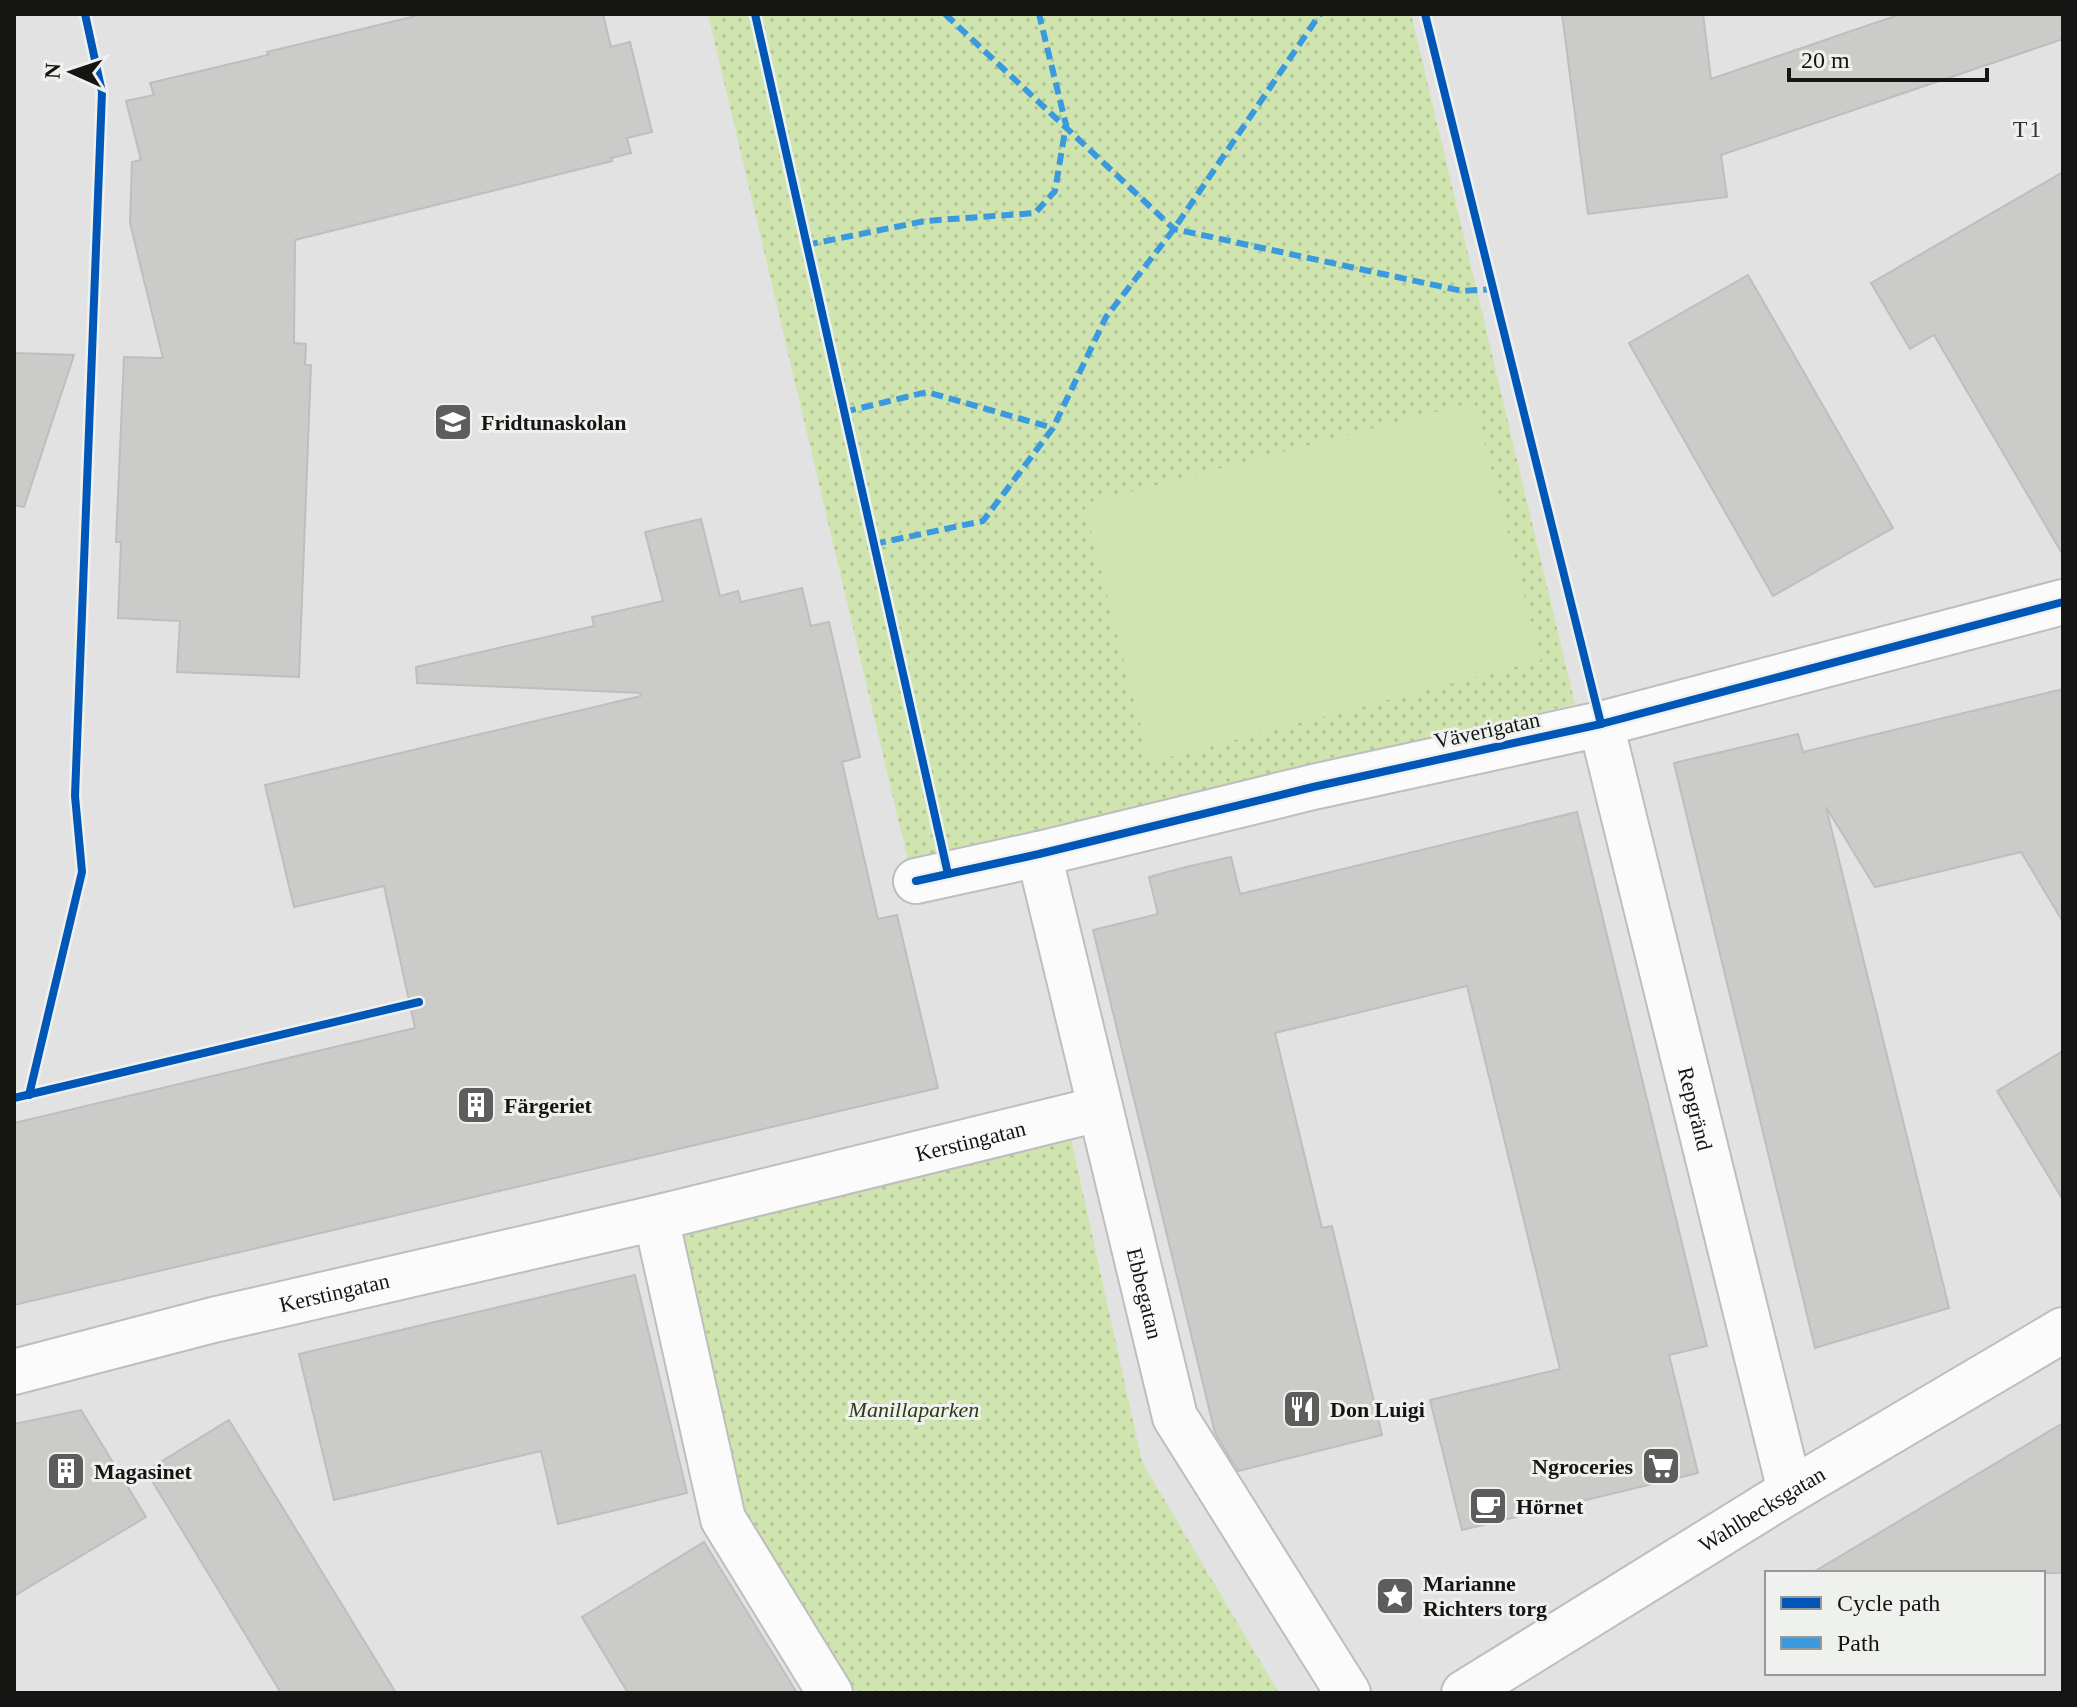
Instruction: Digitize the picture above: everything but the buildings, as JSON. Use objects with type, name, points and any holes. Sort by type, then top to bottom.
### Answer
[{"type":"street","name":"Väverigatan","points":[[916,881],[1313,787],[1601,724],[2063,602]]},
{"type":"street","name":"Repgränd","points":[[1601,724],[1790,1491]]},
{"type":"street","name":"Ebbegatan","points":[[1039,854],[1175,1417],[1348,1693]]},
{"type":"street","name":"Kerstingatan","points":[[14,1372],[213,1320],[656,1218],[1099,1109]]},
{"type":"street","points":[[656,1218],[723,1519],[830,1693]]},
{"type":"street","name":"Wahlbecksgatan","points":[[1464,1693],[1790,1491],[2063,1330]]},
{"type":"green space","points":[[708,14],[1411,14],[1575,704],[910,869]]},
{"type":"green space","points":[[1474,402],[1541,660],[1150,762],[1084,504]]},
{"type":"green space","name":"Manillaparken","points":[[1071,1139],[1142,1462],[1279,1693],[830,1693],[723,1519],[661,1240]]},
{"type":"marked path","points":[[945,14],[1174,229],[1462,291],[1494,289]]},
{"type":"marked path","points":[[806,245],[925,221],[1035,213],[1055,191],[1066,125],[1039,14]]},
{"type":"marked path","points":[[874,544],[983,521],[1053,428],[1106,317],[1174,229],[1320,14]]},
{"type":"marked path","points":[[844,412],[927,392],[1053,428]]},
{"type":"cycle path","points":[[29,1095],[82,872],[75,796],[102,92],[85,14]]},
{"type":"cycle path","points":[[755,14],[948,874]]},
{"type":"cycle path","points":[[1425,14],[1601,724]]},
{"type":"cycle path","points":[[916,881],[1313,787],[1601,724],[2063,602]]},
{"type":"cycle path","points":[[14,1098],[419,1002]]},
{"type":"place","name":"Fridtunaskolan","points":[[453,422]]},
{"type":"place","name":"Färgeriet","points":[[476,1105]]},
{"type":"place","name":"Don Luigi","points":[[1302,1409]]},
{"type":"place","name":"Ngroceries","points":[[1661,1466]]},
{"type":"place","name":"Magasinet","points":[[66,1471]]},
{"type":"place","name":"Hörnet","points":[[1488,1506]]},
{"type":"place","name":"Marianne Richters torg","points":[[1395,1596]]},
{"type":"district","name":"T1","points":[[2028,129]]}]
